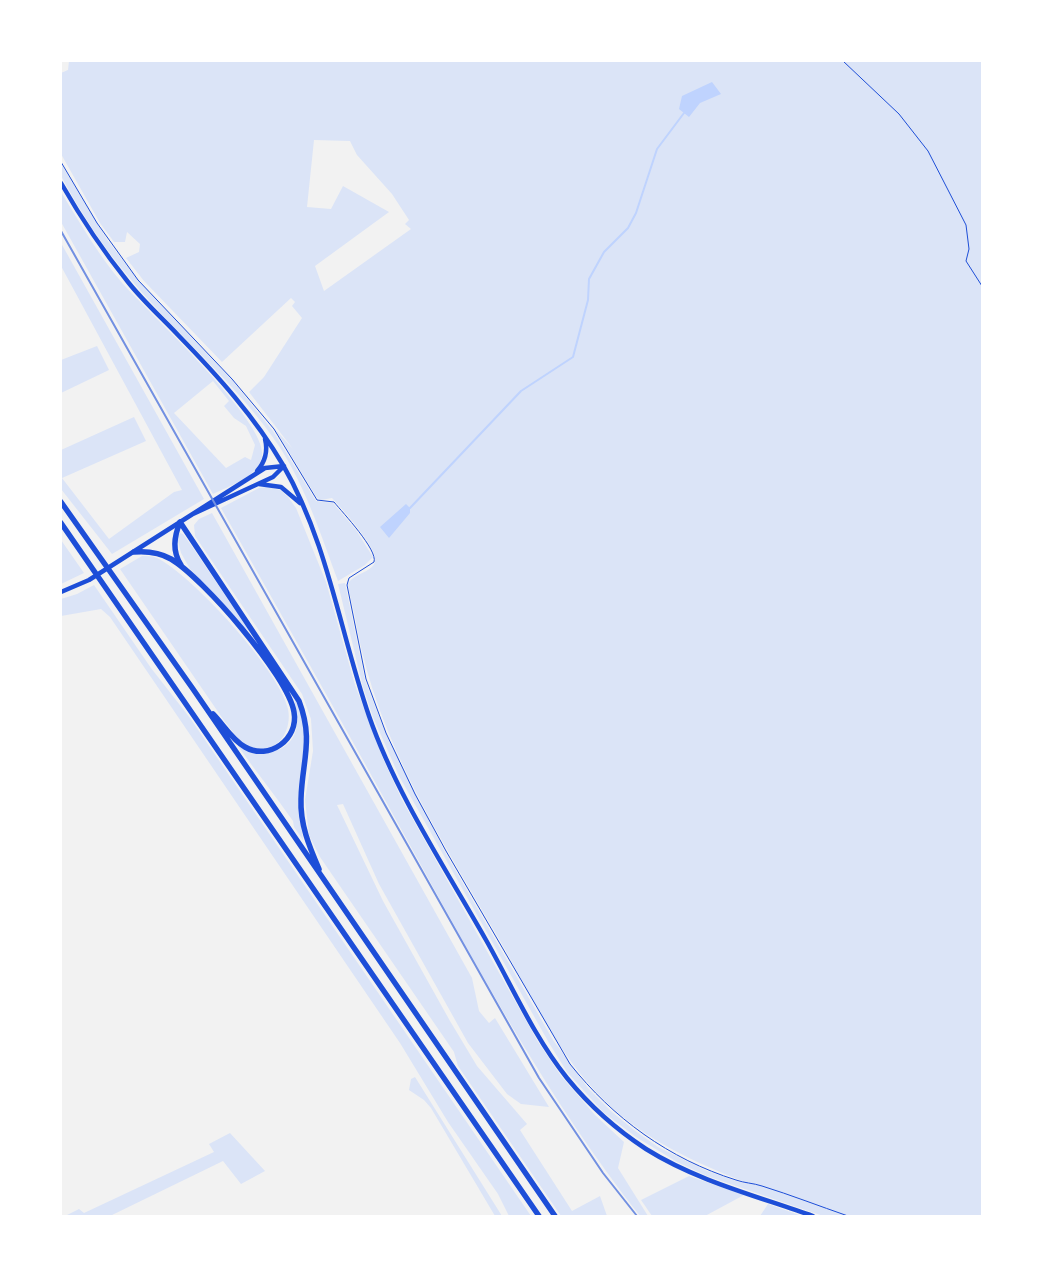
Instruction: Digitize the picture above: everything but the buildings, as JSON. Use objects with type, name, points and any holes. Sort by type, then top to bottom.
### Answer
[{"type":"highway","points":[[61,502],[193,689],[554,1216]]},
{"type":"highway","points":[[180,522],[176,532],[176,553],[185,571]]},
{"type":"highway","points":[[180,522],[299,701],[304,713],[308,736],[307,760],[301,798],[303,826],[327,886]]},
{"type":"highway","points":[[61,523],[539,1216]]},
{"type":"highway","points":[[132,553],[162,555],[185,571],[238,623],[285,690],[294,710],[294,727],[285,742],[270,751],[253,751],[245,748],[193,689]]},
{"type":"main road","points":[[61,183],[101,247],[130,284],[228,389],[284,466],[308,517],[337,599],[370,718],[384,752],[434,849],[531,1021],[565,1075],[599,1112],[646,1148],[677,1166],[813,1216]]},
{"type":"main road","points":[[253,476],[265,460],[267,450],[262,434]]},
{"type":"main road","points":[[61,592],[74,587],[132,553],[224,492],[265,468],[284,466]]},
{"type":"main road","points":[[191,515],[256,484],[273,478],[284,466]]},
{"type":"main road","points":[[256,484],[272,484],[289,491],[296,497],[308,517]]},
{"type":"path","points":[[843,61],[899,114],[928,152],[966,225],[970,249],[966,261],[982,286]]},
{"type":"path","points":[[61,162],[97,223],[138,280],[232,379],[274,429],[316,500],[334,502],[370,547],[375,557],[374,562],[349,578],[346,585],[366,678],[386,733],[415,794],[446,851],[570,1064],[593,1092],[613,1111],[659,1146],[736,1180],[761,1186],[848,1216]]},
{"type":"shaded area","points":[[69,61],[982,61],[982,1216],[823,1216],[707,1176],[677,1162],[636,1137],[603,1112],[567,1072],[399,776],[373,717],[363,687],[338,584],[345,583],[365,680],[385,732],[445,852],[553,1040],[588,1088],[612,1112],[634,1130],[658,1147],[707,1171],[746,1184],[705,1166],[637,1128],[606,1102],[589,1084],[547,1025],[414,789],[380,711],[367,670],[348,584],[354,577],[373,566],[375,556],[372,548],[359,529],[332,498],[321,500],[317,498],[275,429],[293,449],[249,392],[264,377],[302,318],[292,306],[295,302],[291,298],[222,362],[144,281],[126,258],[139,252],[140,244],[127,232],[125,242],[114,242],[100,223],[61,154],[61,73],[68,70]],"holes":[[[314,140],[350,141],[357,155],[392,194],[409,220],[405,224],[411,229],[324,291],[315,266],[389,212],[343,186],[331,209],[307,207]]]},
{"type":"shaded area","points":[[61,164],[108,241],[138,280],[232,380],[273,431],[316,501],[333,503],[356,530],[373,557],[365,565],[338,581],[305,495],[279,446],[246,403],[151,303],[123,270],[94,231],[69,190],[61,176]]},
{"type":"shaded area","points":[[61,192],[114,273],[204,368],[246,419],[259,440],[262,456],[260,463],[249,475],[213,494],[61,222]],"holes":[[[213,381],[229,401],[224,406],[234,418],[246,426],[255,445],[251,460],[245,457],[226,468],[174,413]]]},
{"type":"shaded area","points":[[61,243],[204,499],[112,554],[61,489],[61,450],[134,417],[146,441],[62,478],[109,539],[174,492],[182,490],[61,266]]},
{"type":"shaded area","points":[[97,346],[109,370],[61,393],[61,360]]},
{"type":"shaded area","points":[[267,487],[280,490],[296,508],[326,582],[355,685],[384,761],[402,800],[538,1042],[561,1076],[595,1115],[624,1142],[618,1168],[648,1216],[640,1216],[607,1173],[546,1083],[490,990],[221,508],[259,488]]},
{"type":"shaded area","points":[[212,513],[472,978],[479,1011],[489,1023],[495,1018],[549,1107],[521,1104],[507,1094],[468,1043],[379,884],[343,804],[337,805],[383,901],[450,1021],[477,1066],[527,1124],[520,1130],[572,1211],[600,1196],[607,1216],[561,1216],[458,1066],[454,1052],[320,857],[309,835],[305,800],[313,751],[311,719],[302,694],[195,536],[194,525],[199,519]]},
{"type":"shaded area","points":[[180,533],[183,534],[193,548],[252,635],[190,569],[181,553],[177,537]]},
{"type":"shaded area","points":[[61,540],[84,573],[61,584]]},
{"type":"shaded area","points":[[142,556],[157,558],[191,583],[233,626],[269,672],[282,692],[289,718],[288,727],[280,741],[274,746],[258,749],[249,746],[238,738],[225,722],[120,569]]},
{"type":"shaded area","points":[[94,585],[151,668],[190,718],[531,1216],[509,1216],[498,1194],[448,1122],[400,1043],[110,617],[101,609],[61,616],[61,599],[77,594]]},
{"type":"shaded area","points":[[295,698],[303,720],[306,751],[298,798],[303,840],[294,827],[293,821],[238,746],[246,750],[265,753],[282,748],[289,743],[297,725]]},
{"type":"shaded area","points":[[415,1077],[502,1216],[495,1216],[431,1108],[424,1100],[409,1090],[411,1079]]},
{"type":"shaded area","points":[[230,1133],[265,1171],[241,1184],[223,1161],[110,1216],[65,1216],[79,1209],[84,1213],[214,1152],[209,1144]]},
{"type":"shaded area","points":[[689,1176],[744,1195],[705,1216],[652,1216],[641,1200]]},
{"type":"shaded area","points":[[768,1204],[802,1216],[760,1216]]},
{"type":"water","points":[[712,82],[721,94],[700,103],[689,117],[679,109],[682,96]]},
{"type":"water","points":[[406,504],[410,508],[410,513],[389,538],[380,527]]},
{"type":"waterway","points":[[410,508],[521,391],[573,357],[588,300],[589,279],[604,252],[628,228],[636,213],[657,149],[684,113]]},
{"type":"railway","points":[[61,231],[539,1078],[603,1173],[637,1216]]}]
